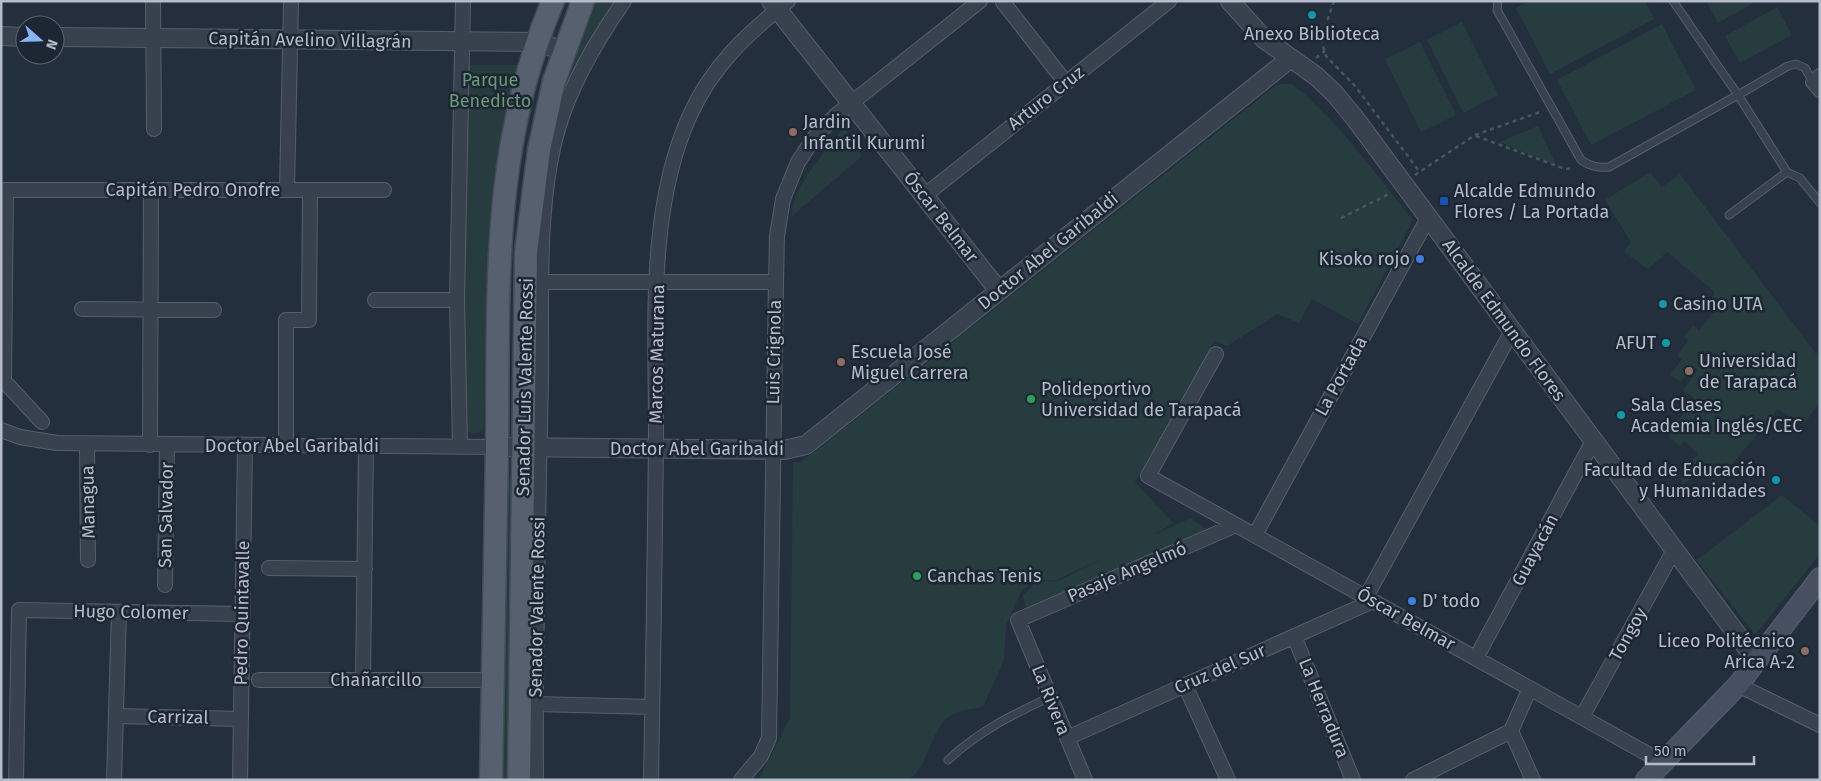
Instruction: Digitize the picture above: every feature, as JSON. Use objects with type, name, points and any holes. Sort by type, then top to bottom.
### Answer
[{"type":"main road","name":"Senador Luis Valente Rossi","points":[[491,780],[497,447],[497,306],[502,204],[516,118],[537,42],[553,1]]},
{"type":"main road","name":"Senador Luis Valente Rossi","points":[[519,780],[532,447],[526,252],[539,150],[554,80],[582,1]]},
{"type":"main road","points":[[1646,780],[1738,685],[1818,582]]},
{"type":"street","points":[[153,1],[154,129]]},
{"type":"street","points":[[287,190],[291,1]]},
{"type":"street","points":[[460,447],[457,300],[463,1]]},
{"type":"street","name":"Senador Valente Rossi","points":[[536,780],[532,447],[549,171],[558,128],[575,86],[624,1]]},
{"type":"street","name":"Luis Crignola","points":[[741,780],[761,756],[769,738],[776,282],[778,223],[783,199],[792,175],[814,138],[851,103],[980,1]]},
{"type":"street","name":"Arturo Cruz","points":[[924,196],[1169,1]]},
{"type":"street","name":"Alcalde Edmundo Flores","points":[[1230,1],[1259,34],[1316,76],[1336,94],[1406,185],[1428,218],[1756,660]]},
{"type":"street","points":[[1003,2],[1066,83]]},
{"type":"street","name":"Óscar Belmar","points":[[779,4],[851,103],[999,291]]},
{"type":"street","name":"Marcos Maturana","points":[[651,780],[657,282],[665,191],[671,167],[689,116],[710,77],[723,60],[779,4]]},
{"type":"street","points":[[1,36],[15,37]]},
{"type":"street","name":"Capitán Avelino Villagrán","points":[[65,37],[537,42],[564,50]]},
{"type":"street","name":"Doctor Abel Garibaldi","points":[[1,430],[39,441],[87,444],[792,450],[806,445],[1291,58]]},
{"type":"street","points":[[4,190],[4,381],[42,422]]},
{"type":"street","name":"Capitán Pedro Onofre","points":[[4,190],[384,190]]},
{"type":"street","points":[[150,190],[150,444]]},
{"type":"street","points":[[286,446],[286,320],[309,320],[310,190]]},
{"type":"street","name":"La Portada","points":[[1255,535],[1428,218]]},
{"type":"street","points":[[542,282],[776,282]]},
{"type":"street","points":[[374,300],[457,300]]},
{"type":"street","points":[[82,309],[214,310]]},
{"type":"street","points":[[1370,599],[1512,331]]},
{"type":"street","name":"Óscar Belmar","points":[[1216,354],[1148,476],[1664,763]]},
{"type":"street","name":"Guayacán","points":[[1476,658],[1593,441]]},
{"type":"street","name":"Managua","points":[[87,444],[88,560]]},
{"type":"street","name":"San Salvador","points":[[165,585],[166,445]]},
{"type":"street","name":"Pedro Quintavalle","points":[[240,780],[245,445]]},
{"type":"street","points":[[363,680],[366,446]]},
{"type":"street","name":"Pasaje Angelmó","points":[[1018,620],[1236,525]]},
{"type":"street","name":"Tongoy","points":[[1582,717],[1674,550]]},
{"type":"street","points":[[269,568],[365,569]]},
{"type":"street","name":"Cruz del Sur","points":[[1067,738],[1294,636],[1370,599]]},
{"type":"street","name":"Hugo Colomer","points":[[16,780],[19,610],[242,614]]},
{"type":"street","points":[[114,780],[119,612]]},
{"type":"street","name":"La Rivera","points":[[1018,620],[1085,780]]},
{"type":"street","name":"La Herradura","points":[[1294,636],[1353,780]]},
{"type":"street","name":"Chañarcillo","points":[[259,680],[493,680]]},
{"type":"street","points":[[1185,685],[1228,780]]},
{"type":"street","points":[[1738,685],[1820,725]]},
{"type":"street","points":[[1413,780],[1511,730],[1530,688]]},
{"type":"street","points":[[535,704],[652,707]]},
{"type":"street","name":"Carrizal","points":[[116,716],[241,719]]},
{"type":"street","points":[[1511,730],[1533,780]]},
{"type":"lane","points":[[1498,1],[1497,10],[1550,108],[1581,160],[1590,166],[1609,167],[1788,66],[1796,64],[1805,68],[1817,83]]},
{"type":"lane","points":[[1673,1],[1738,95],[1787,172],[1800,178],[1820,203]]},
{"type":"lane","points":[[1729,215],[1787,172]]},
{"type":"lane","points":[[948,760],[973,738],[995,723],[1050,697]]},
{"type":"path","points":[[1334,1],[1321,39],[1326,56],[1355,86],[1419,171]]},
{"type":"path","points":[[1341,218],[1406,185],[1419,171],[1475,135],[1550,108]]},
{"type":"path","points":[[1475,135],[1565,169],[1590,166]]},
{"type":"green space","points":[[590,1],[619,1],[565,96],[555,100]]},
{"type":"green space","points":[[1529,1],[1645,1],[1654,19],[1550,74],[1516,8]]},
{"type":"green space","points":[[1706,1],[1757,1],[1718,23]]},
{"type":"green space","points":[[1777,7],[1792,35],[1740,63],[1725,36]]},
{"type":"green space","points":[[1462,22],[1498,95],[1463,113],[1427,40]]},
{"type":"green space","points":[[1662,24],[1696,90],[1591,145],[1557,80]]},
{"type":"green space","points":[[1420,42],[1456,115],[1421,132],[1385,59]]},
{"type":"green space","name":"Parque Benedicto","points":[[466,65],[517,65],[519,71],[496,219],[483,431],[474,434],[463,430]]},
{"type":"green space","name":"Polideportivo Universidad de Tarapacá","points":[[1280,84],[1292,84],[1325,114],[1413,220],[1358,324],[1312,299],[1299,323],[1277,314],[1227,346],[1214,341],[1135,482],[1173,523],[1154,535],[1191,518],[1211,533],[1026,609],[1023,595],[1038,580],[1055,582],[1113,554],[1054,581],[1035,579],[1021,592],[1006,625],[1004,660],[983,707],[953,714],[945,721],[916,774],[908,780],[757,780],[790,718],[793,462],[800,462],[813,453]]},
{"type":"green space","points":[[1538,126],[1556,165],[1499,142]]},
{"type":"green space","points":[[844,127],[862,156],[791,217],[793,204],[798,192],[811,169]]},
{"type":"green space","points":[[1650,172],[1662,187],[1680,174],[1820,359],[1820,402],[1803,425],[1778,409],[1728,469],[1712,466],[1682,485],[1681,473],[1698,454],[1684,441],[1680,447],[1668,436],[1694,398],[1683,390],[1698,370],[1694,367],[1680,382],[1670,375],[1682,359],[1677,356],[1688,340],[1684,337],[1693,326],[1699,330],[1714,312],[1709,303],[1715,292],[1667,252],[1648,269],[1624,252],[1631,242],[1605,200]]},
{"type":"green space","points":[[501,479],[516,479],[511,780],[498,780]]},
{"type":"green space","points":[[1782,495],[1820,526],[1820,554],[1755,635],[1697,560]]},
{"type":"place","name":"Anexo Biblioteca","points":[[1312,15]]},
{"type":"place","name":"Jardin Infantil Kurumi","points":[[793,132]]},
{"type":"place","name":"Alcalde Edmundo Flores / La Portada","points":[[1444,201]]},
{"type":"place","name":"Kisoko rojo","points":[[1420,259]]},
{"type":"place","name":"Casino UTA","points":[[1663,304]]},
{"type":"place","name":"AFUT","points":[[1666,343]]},
{"type":"place","name":"Escuela José Miguel Carrera","points":[[841,362]]},
{"type":"place","name":"Universidad de Tarapacá","points":[[1689,371]]},
{"type":"place","name":"Polideportivo Universidad de Tarapacá","points":[[1031,399]]},
{"type":"place","name":"Sala Clases Academia Inglés/CEC","points":[[1621,415]]},
{"type":"place","name":"Facultad de Educación y Humanidades","points":[[1776,480]]},
{"type":"place","name":"Canchas Tenis","points":[[917,576]]},
{"type":"place","name":"D' todo","points":[[1412,601]]},
{"type":"place","name":"Liceo Politécnico Arica A-2","points":[[1805,651]]}]
